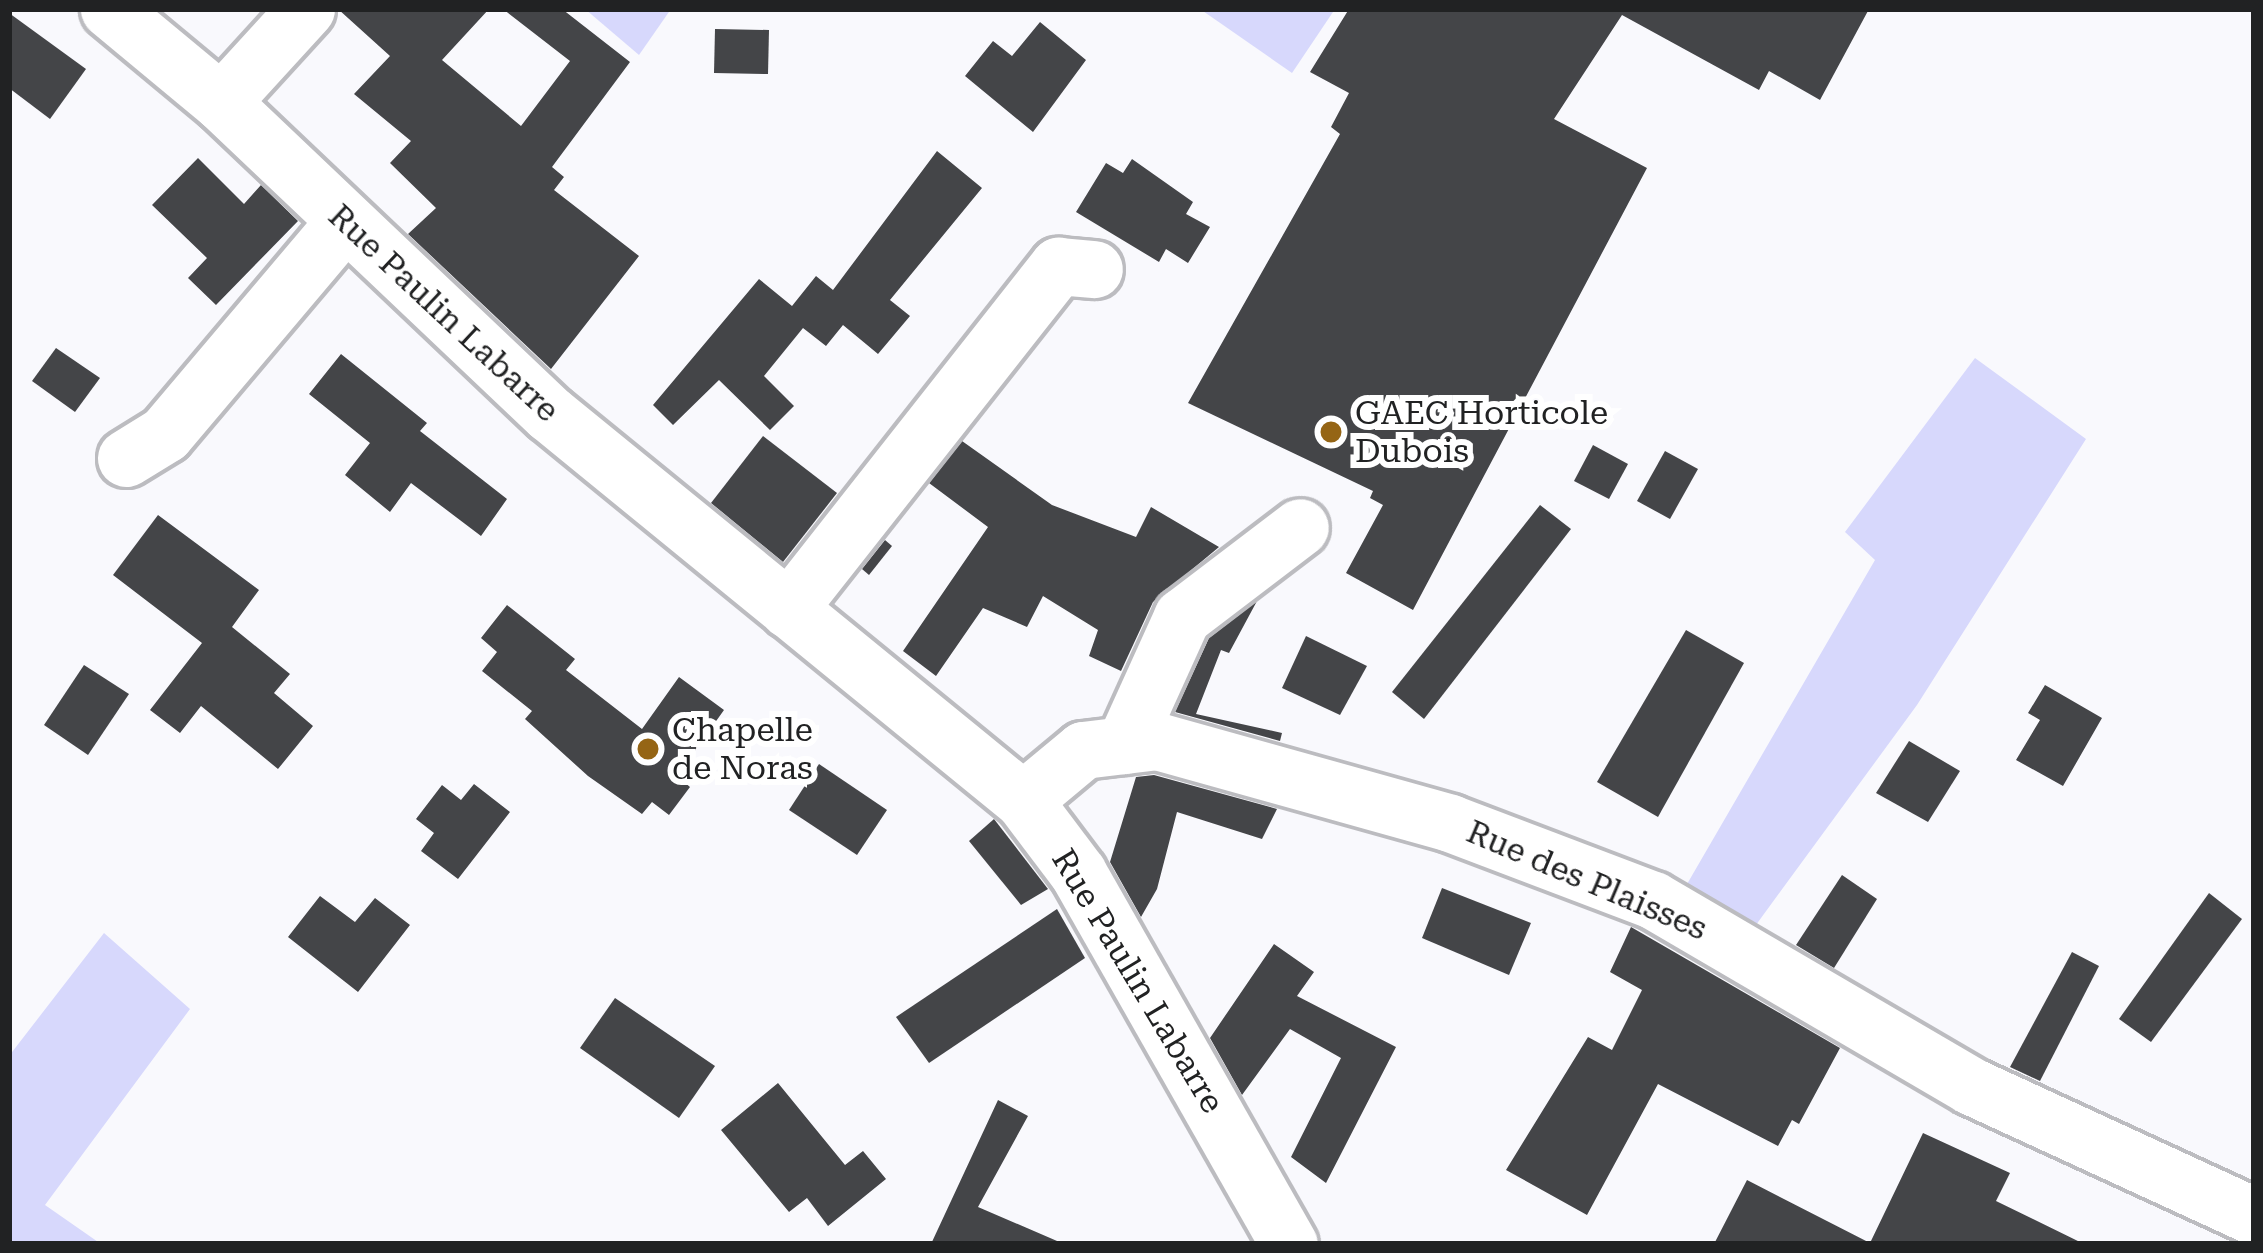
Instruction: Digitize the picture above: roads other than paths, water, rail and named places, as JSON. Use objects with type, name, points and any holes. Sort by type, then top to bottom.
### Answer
[{"type":"street","name":"Rue Paulin Labarre","points":[[109,9],[221,102],[550,414],[1023,800],[1078,873],[1289,1244]]},
{"type":"street","points":[[221,102],[306,9]]},
{"type":"street","points":[[126,458],[164,434],[345,221]]},
{"type":"street","points":[[788,609],[1058,266],[1094,269]]},
{"type":"street","points":[[1124,745],[1182,617],[1300,527]]},
{"type":"street","name":"Rue des Plaisses","points":[[1023,800],[1083,750],[1157,741],[1406,810],[1652,900],[1971,1086],[2254,1216]]},
{"type":"place","name":"GAEC Horticole Dubois","points":[[1331,432]]},
{"type":"place","name":"Chapelle de Noras","points":[[648,749]]}]
